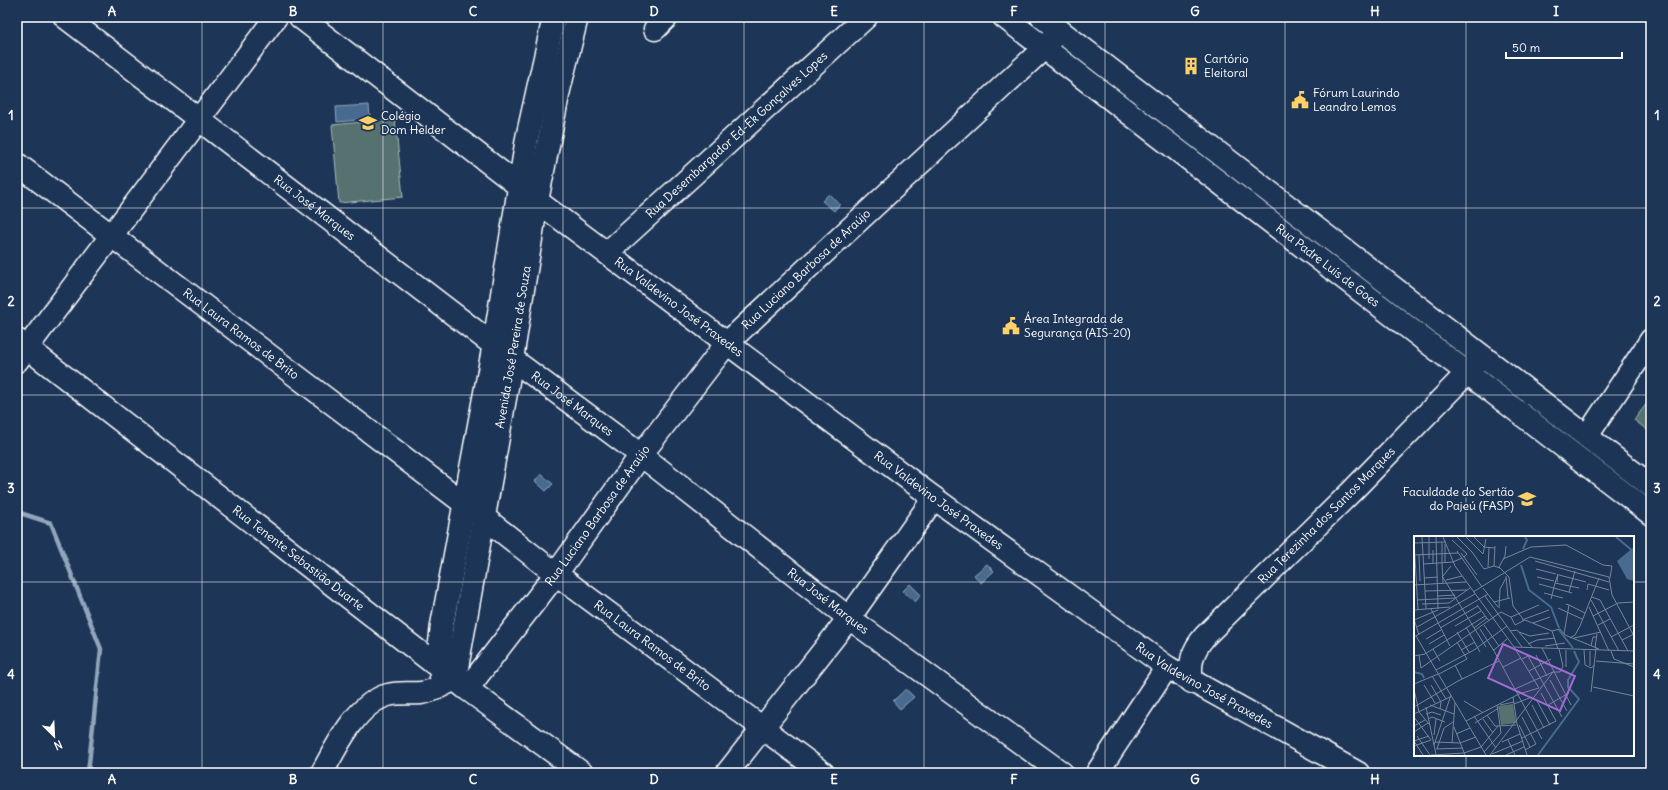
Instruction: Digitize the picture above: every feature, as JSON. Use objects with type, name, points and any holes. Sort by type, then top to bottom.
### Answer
[{"type":"street","name":"Rua José Marques","points":[[64,17],[512,359],[641,455],[850,618],[1062,773]]},
{"type":"street","points":[[20,350],[112,236],[276,17]]},
{"type":"street","points":[[300,17],[519,186]]},
{"type":"street","name":"Avenida José Pereira de Souza","points":[[474,510],[512,359],[537,201],[559,90],[577,17]]},
{"type":"street","name":"Rua Desembargador Ed-Ek Gonçalves Lopes","points":[[608,252],[866,17]]},
{"type":"street","name":"Rua Padre Luís de Goes","points":[[1004,17],[1651,514]]},
{"type":"street","name":"Rua Padre Luís de Goes","points":[[1042,17],[1651,486]]},
{"type":"street","name":"Avenida José Pereira de Souza","points":[[451,680],[474,510],[494,344],[534,101],[552,18]]},
{"type":"street","name":"Rua Luciano Barbosa de Araújo","points":[[451,680],[556,574],[641,455],[727,343],[1044,48],[1059,30]]},
{"type":"street","name":"Rua Laura Ramos de Brito","points":[[17,164],[474,510],[556,574],[823,773]]},
{"type":"street","name":"Rua Valdevino José Praxedes","points":[[537,201],[608,252],[934,498],[1167,667],[1358,773]]},
{"type":"street","points":[[1587,436],[1651,340]]},
{"type":"street","name":"Rua Tenente Sebastião Duarte","points":[[20,350],[451,680],[582,773]]},
{"type":"street","name":"Rua Terezinha dos Santos Marques","points":[[1192,682],[1191,659],[1196,646],[1204,636],[1352,491],[1467,373],[1481,355]]},
{"type":"street","points":[[727,773],[850,618],[934,498]]},
{"type":"street","points":[[1107,770],[1167,667]]},
{"type":"street","points":[[322,773],[334,751],[360,712],[372,702],[387,695],[429,692],[451,680]]},
{"type":"green space","points":[[395,119],[403,197],[339,203],[332,125]]},
{"type":"green space","points":[[1651,398],[1651,433],[1634,420]]},
{"type":"water","points":[[369,105],[370,119],[337,122],[336,107]]},
{"type":"water","points":[[829,194],[840,204],[834,211],[822,201]]},
{"type":"water","points":[[541,474],[553,484],[546,491],[535,481]]},
{"type":"water","points":[[987,564],[994,571],[981,583],[974,575]]},
{"type":"water","points":[[910,584],[921,595],[915,602],[903,591]]},
{"type":"water","points":[[906,689],[914,697],[900,709],[893,701]]},
{"type":"waterway","points":[[17,512],[51,523],[101,649],[88,773]]},
{"type":"place","name":"Cartório Eleitoral","points":[[1191,66]]},
{"type":"place","name":"Fórum Laurindo Leandro Lemos","points":[[1300,100]]},
{"type":"place","name":"Colégio Dom Helder","points":[[368,123]]},
{"type":"place","name":"Área Integrada de Segurança (AIS-20)","points":[[1011,326]]},
{"type":"place","name":"Faculdade do Sertão do Pajeú (FASP)","points":[[1527,499]]}]
